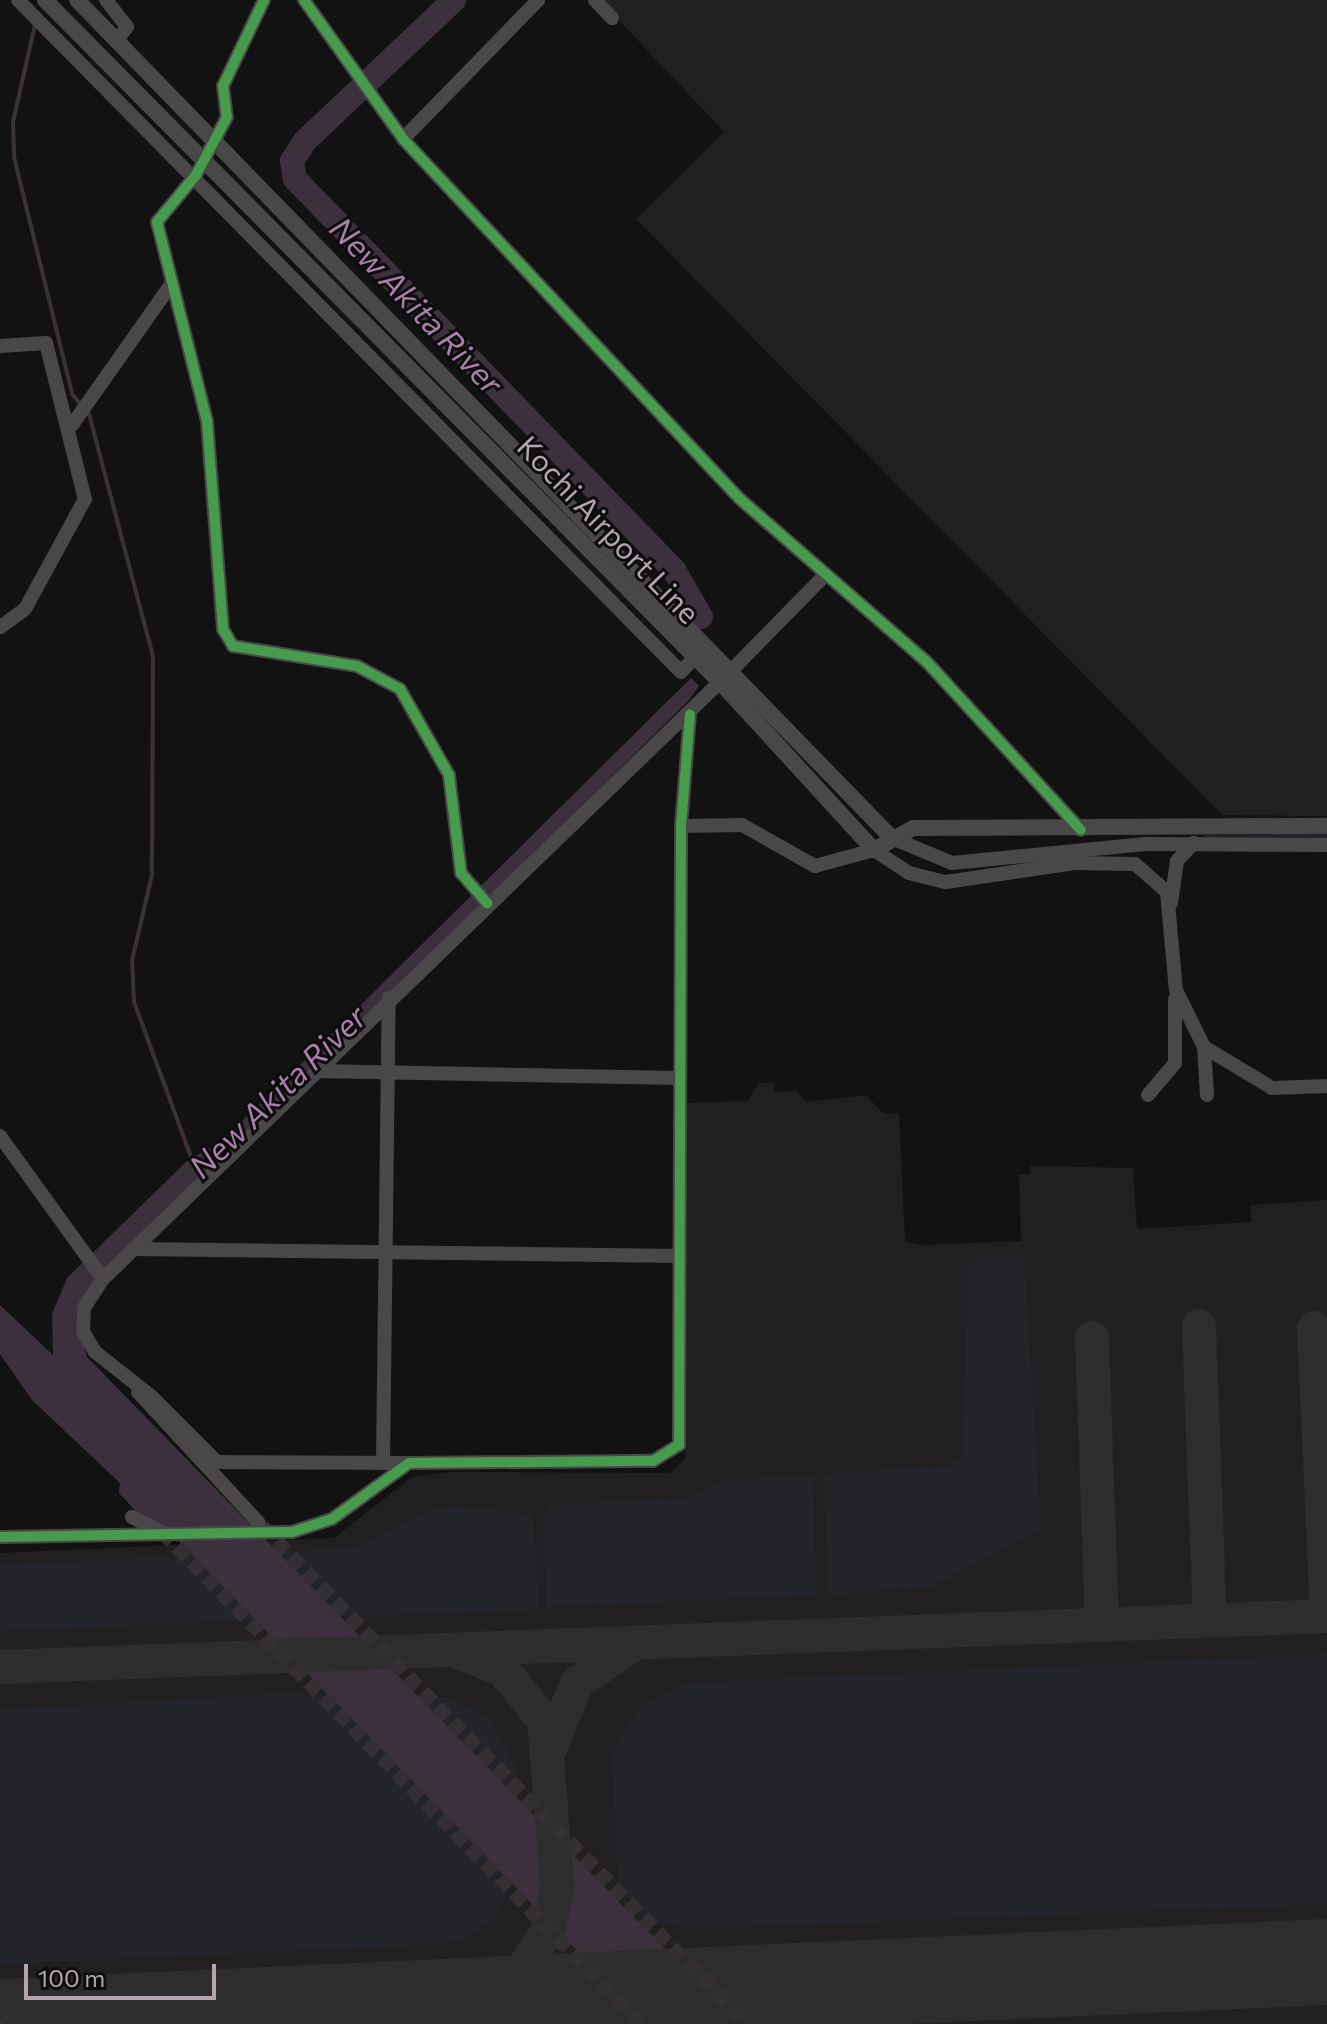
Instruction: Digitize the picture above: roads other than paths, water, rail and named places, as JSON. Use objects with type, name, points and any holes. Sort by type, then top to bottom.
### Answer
[{"type":"main road","name":"Kochi Airport Line","points":[[45,0],[207,158],[695,657],[726,676],[874,850]]},
{"type":"main road","name":"Kochi Airport Line","points":[[77,0],[726,676],[892,838]]},
{"type":"main road","points":[[874,850],[913,828],[1081,830],[1327,826]]},
{"type":"street","points":[[18,0],[196,175],[681,672],[695,657]]},
{"type":"street","points":[[106,0],[127,27],[117,40]]},
{"type":"street","points":[[264,0],[223,86],[227,117],[212,138],[207,158],[196,175],[157,222],[207,421],[227,640],[264,656],[375,671],[400,689],[449,775],[461,873],[482,899]]},
{"type":"street","points":[[304,0],[403,139],[740,499],[823,577],[852,591],[926,661],[1081,830]]},
{"type":"street","points":[[403,139],[538,0]]},
{"type":"street","points":[[595,0],[612,18]]},
{"type":"street","points":[[72,425],[172,283]]},
{"type":"street","points":[[0,346],[46,343],[72,425],[85,499],[25,609],[0,627]]},
{"type":"street","points":[[690,714],[681,826],[679,1445],[667,1459],[217,1462],[95,1352],[83,1331],[84,1308],[102,1278],[316,1071],[482,899],[690,714],[823,577]]},
{"type":"street","points":[[681,826],[742,825],[815,866],[874,850],[909,873],[946,882],[1124,861],[1147,871],[1171,903]]},
{"type":"street","points":[[892,838],[952,863],[1194,843],[1327,845]]},
{"type":"street","points":[[1148,1095],[1175,1063],[1176,990],[1171,903],[1177,861],[1194,843]]},
{"type":"street","points":[[1176,990],[1204,1047],[1207,1095]]},
{"type":"street","points":[[383,1463],[389,998]]},
{"type":"street","points":[[1204,1047],[1272,1088],[1327,1086]]},
{"type":"street","points":[[316,1071],[678,1078]]},
{"type":"street","points":[[0,1136],[83,1258],[102,1278]]},
{"type":"street","points":[[133,1249],[680,1256]]},
{"type":"street","points":[[130,1382],[259,1523]]},
{"type":"street","points":[[0,1537],[292,1532],[332,1519],[409,1463]]},
{"type":"street","points":[[132,1517],[162,1532]]},
{"type":"water","points":[[691,678],[699,686],[689,700],[80,1303],[76,1317],[87,1357],[738,2024],[649,2024],[163,1525],[143,1519],[119,1493],[120,1483],[32,1400],[0,1354],[0,1305],[53,1355],[52,1314],[67,1278],[188,1160],[219,1143],[293,1072]]},
{"type":"waterway","name":"New Akita River","points":[[454,0],[305,141],[292,161],[295,179],[674,570],[701,617]]},
{"type":"waterway","points":[[35,25],[13,122],[14,157],[72,394],[82,406]]},
{"type":"waterway","points":[[89,414],[153,657],[152,875],[132,960],[134,1002],[193,1162]]},
{"type":"tunnel","points":[[262,1526],[747,2024]]},
{"type":"tunnel","points":[[162,1532],[641,2024]]}]
